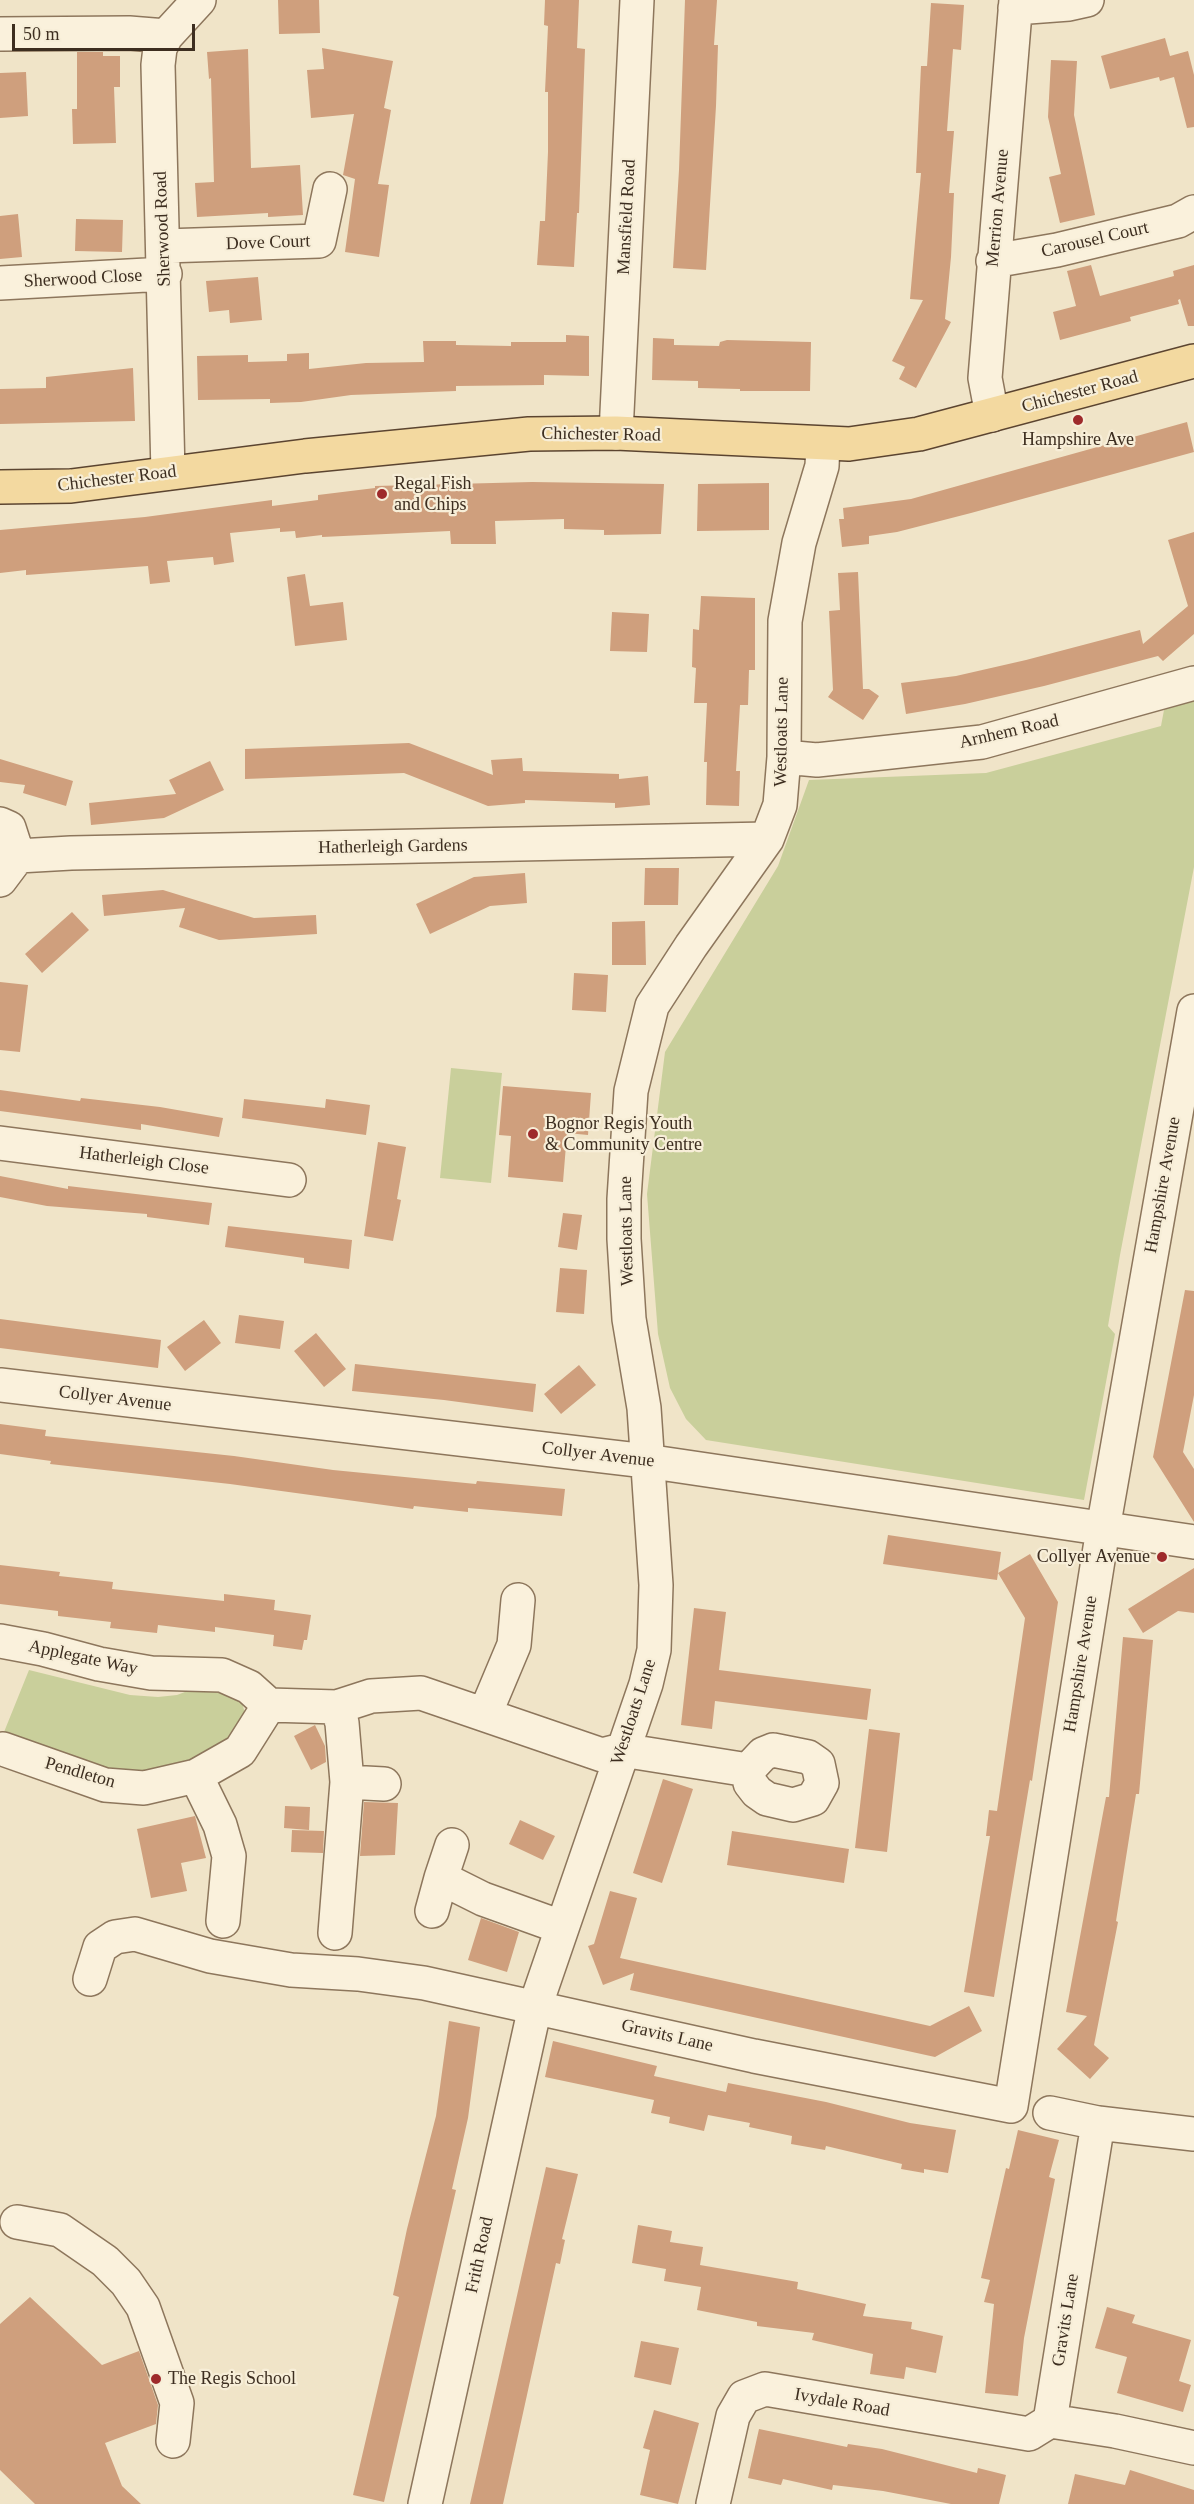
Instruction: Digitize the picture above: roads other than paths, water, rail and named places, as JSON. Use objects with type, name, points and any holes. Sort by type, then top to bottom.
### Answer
[{"type":"main road","name":"Chichester Road","points":[[0,487],[71,486],[440,441],[529,434],[616,433],[849,444],[919,434],[1192,366]]},
{"type":"street","name":"Sherwood Road","points":[[168,473],[165,260],[158,64],[160,48],[166,36],[199,0]]},
{"type":"street","name":"Mansfield Road","points":[[616,433],[637,0]]},
{"type":"street","points":[[1016,4],[1069,4],[1087,0]]},
{"type":"street","name":"Merrion Avenue","points":[[992,415],[985,378],[1016,4]]},
{"type":"street","points":[[0,34],[129,33],[166,36]]},
{"type":"street","name":"Dove Court","points":[[165,260],[319,241],[330,189]]},
{"type":"street","name":"Carousel Court","points":[[993,261],[1057,250],[1178,221],[1194,212]]},
{"type":"street","name":"Sherwood Close","points":[[0,283],[165,260]]},
{"type":"street","name":"Westloats Lane","points":[[535,2007],[646,1684],[654,1650],[656,1585],[644,1408],[629,1319],[624,1239],[624,1199],[631,1091],[652,1006],[691,946],[767,839],[780,805],[784,757],[783,656],[787,610],[799,543],[822,466],[822,444]]},
{"type":"street","name":"Arnhem Road","points":[[784,757],[817,760],[982,742],[1194,683]]},
{"type":"street","name":"Hatherleigh Gardens","points":[[0,824],[9,828],[9,868],[70,853],[767,839]]},
{"type":"street","name":"Hampshire Avenue","points":[[1011,2106],[1103,1528],[1183,1136],[1194,1011]]},
{"type":"street","name":"Hatherleigh Close","points":[[0,1143],[289,1180]]},
{"type":"street","name":"Collyer Avenue","points":[[0,1385],[646,1461],[1194,1542]]},
{"type":"street","points":[[485,1714],[514,1645],[518,1600]]},
{"type":"street","name":"Applegate Way","points":[[0,1641],[43,1648],[99,1664],[151,1673],[222,1675],[249,1687],[269,1705]]},
{"type":"street","points":[[269,1705],[337,1707],[371,1696],[421,1693],[602,1755],[622,1750],[748,1770]]},
{"type":"street","name":"Pendleton","points":[[3,1749],[105,1785],[144,1788],[196,1776],[240,1751],[269,1705]]},
{"type":"street","points":[[336,1932],[347,1782],[342,1723],[337,1707]]},
{"type":"street","points":[[196,1776],[220,1825],[229,1856],[223,1921]]},
{"type":"street","points":[[347,1782],[384,1784]]},
{"type":"street","points":[[432,1911],[452,1845]]},
{"type":"street","points":[[441,1878],[483,1899],[561,1927]]},
{"type":"street","name":"Gravits Lane","points":[[90,1979],[100,1947],[115,1937],[135,1934],[221,1958],[291,1970],[402,1979],[754,2056],[1011,2106]]},
{"type":"street","name":"Frith Road","points":[[425,2504],[535,2007]]},
{"type":"street","points":[[1050,2113],[1098,2123],[1194,2134]]},
{"type":"street","name":"Gravits Lane","points":[[1050,2421],[1098,2123]]},
{"type":"street","points":[[17,2222],[60,2230],[105,2261],[126,2282],[142,2307],[177,2403],[173,2442]]},
{"type":"street","name":"Ivydale Road","points":[[713,2504],[733,2416],[744,2397],[765,2389],[1029,2434],[1050,2421]]},
{"type":"street","points":[[1050,2421],[1115,2431],[1194,2448]]},
{"type":"place","name":"Hampshire Ave","points":[[1078,420]]},
{"type":"place","name":"Regal Fish and Chips","points":[[382,494]]},
{"type":"place","name":"Bognor Regis Youth & Community Centre","points":[[533,1134]]},
{"type":"place","name":"Collyer Avenue","points":[[1162,1557]]},
{"type":"place","name":"The Regis School","points":[[156,2379]]}]
